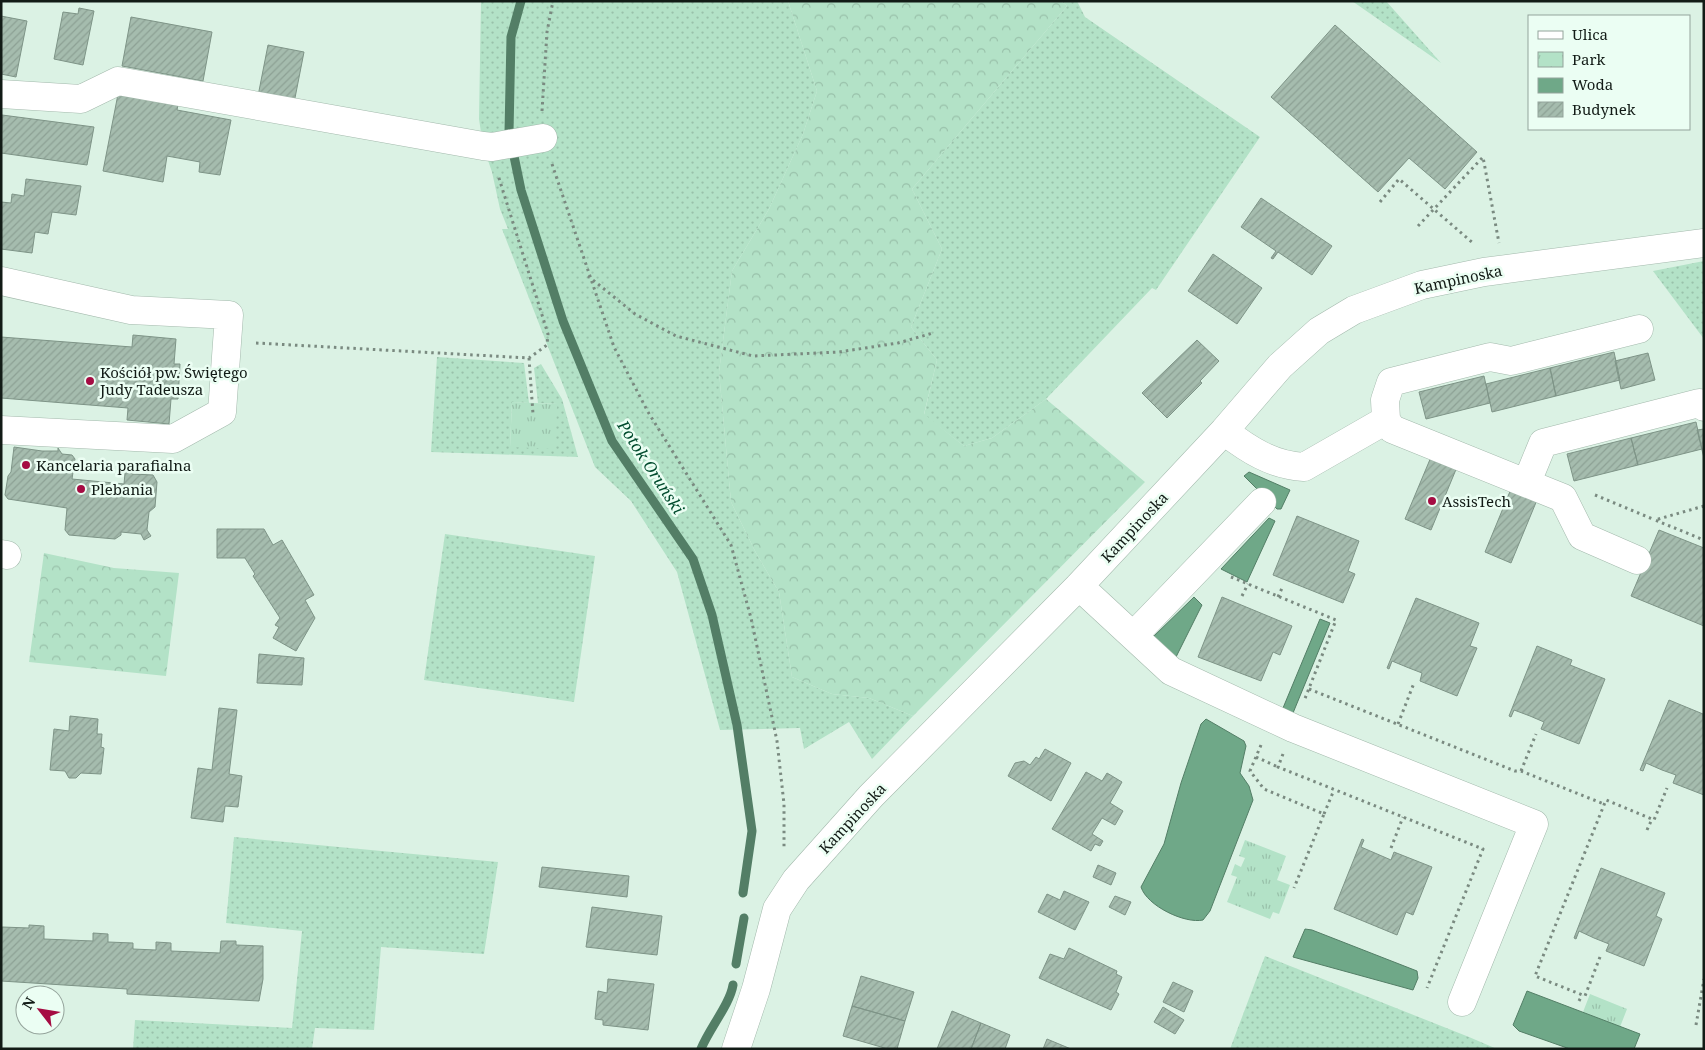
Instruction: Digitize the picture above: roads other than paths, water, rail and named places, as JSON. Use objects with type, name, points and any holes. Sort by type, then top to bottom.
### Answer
[{"type":"street","points":[[1,94],[81,99],[118,81],[513,143]]},
{"type":"street","name":"Kampinoska","points":[[736,1049],[756,989],[777,909],[796,880],[871,796],[1079,586],[1224,431],[1280,366],[1319,330],[1354,310],[1422,285],[1484,272],[1704,243]]},
{"type":"street","points":[[1,282],[131,310],[229,315],[222,412],[173,439],[1,430]]},
{"type":"street","points":[[1637,560],[1582,536],[1563,498],[1392,429],[1386,420],[1385,400],[1391,382],[1490,357],[1511,361],[1639,329]]},
{"type":"street","points":[[1527,482],[1543,443],[1699,403],[1704,408]]},
{"type":"street","points":[[1224,431],[1250,451],[1289,466],[1304,467],[1386,420]]},
{"type":"street","points":[[1133,636],[1262,502]]},
{"type":"street","points":[[1079,586],[1171,672],[1293,728],[1534,824],[1462,1002]]},
{"type":"water","points":[[1249,472],[1290,490],[1281,509],[1277,509],[1244,476]]},
{"type":"water","points":[[1269,518],[1275,521],[1247,582],[1221,569]]},
{"type":"water","points":[[1194,597],[1202,605],[1176,657],[1153,637]]},
{"type":"water","points":[[1320,619],[1330,623],[1293,713],[1283,708]]},
{"type":"water","points":[[1206,719],[1244,741],[1246,746],[1240,773],[1249,786],[1253,800],[1210,911],[1203,920],[1195,921],[1177,916],[1159,907],[1151,901],[1141,887],[1164,844],[1181,783],[1201,724]]},
{"type":"water","points":[[1305,929],[1312,930],[1417,971],[1418,978],[1413,990],[1293,957]]},
{"type":"water","points":[[1527,991],[1640,1034],[1634,1049],[1570,1049],[1519,1031],[1513,1025]]},
{"type":"waterway","name":"Potok Oruński","points":[[521,1],[511,37],[509,132],[521,190],[563,321],[612,441],[693,559],[712,615],[737,725],[752,831],[743,893]]},
{"type":"waterway","name":"Potok Oruński","points":[[736,964],[744,918]]},
{"type":"waterway","name":"Potok Oruński","points":[[701,1049],[724,1008],[733,985]]},
{"type":"place","name":"Kościół pw. Świętego Judy Tadeusza","points":[[90,381]]},
{"type":"place","name":"Kancelaria parafialna","points":[[26,465]]},
{"type":"place","name":"Plebania","points":[[81,489]]},
{"type":"place","name":"AssisTech","points":[[1432,501]]}]
